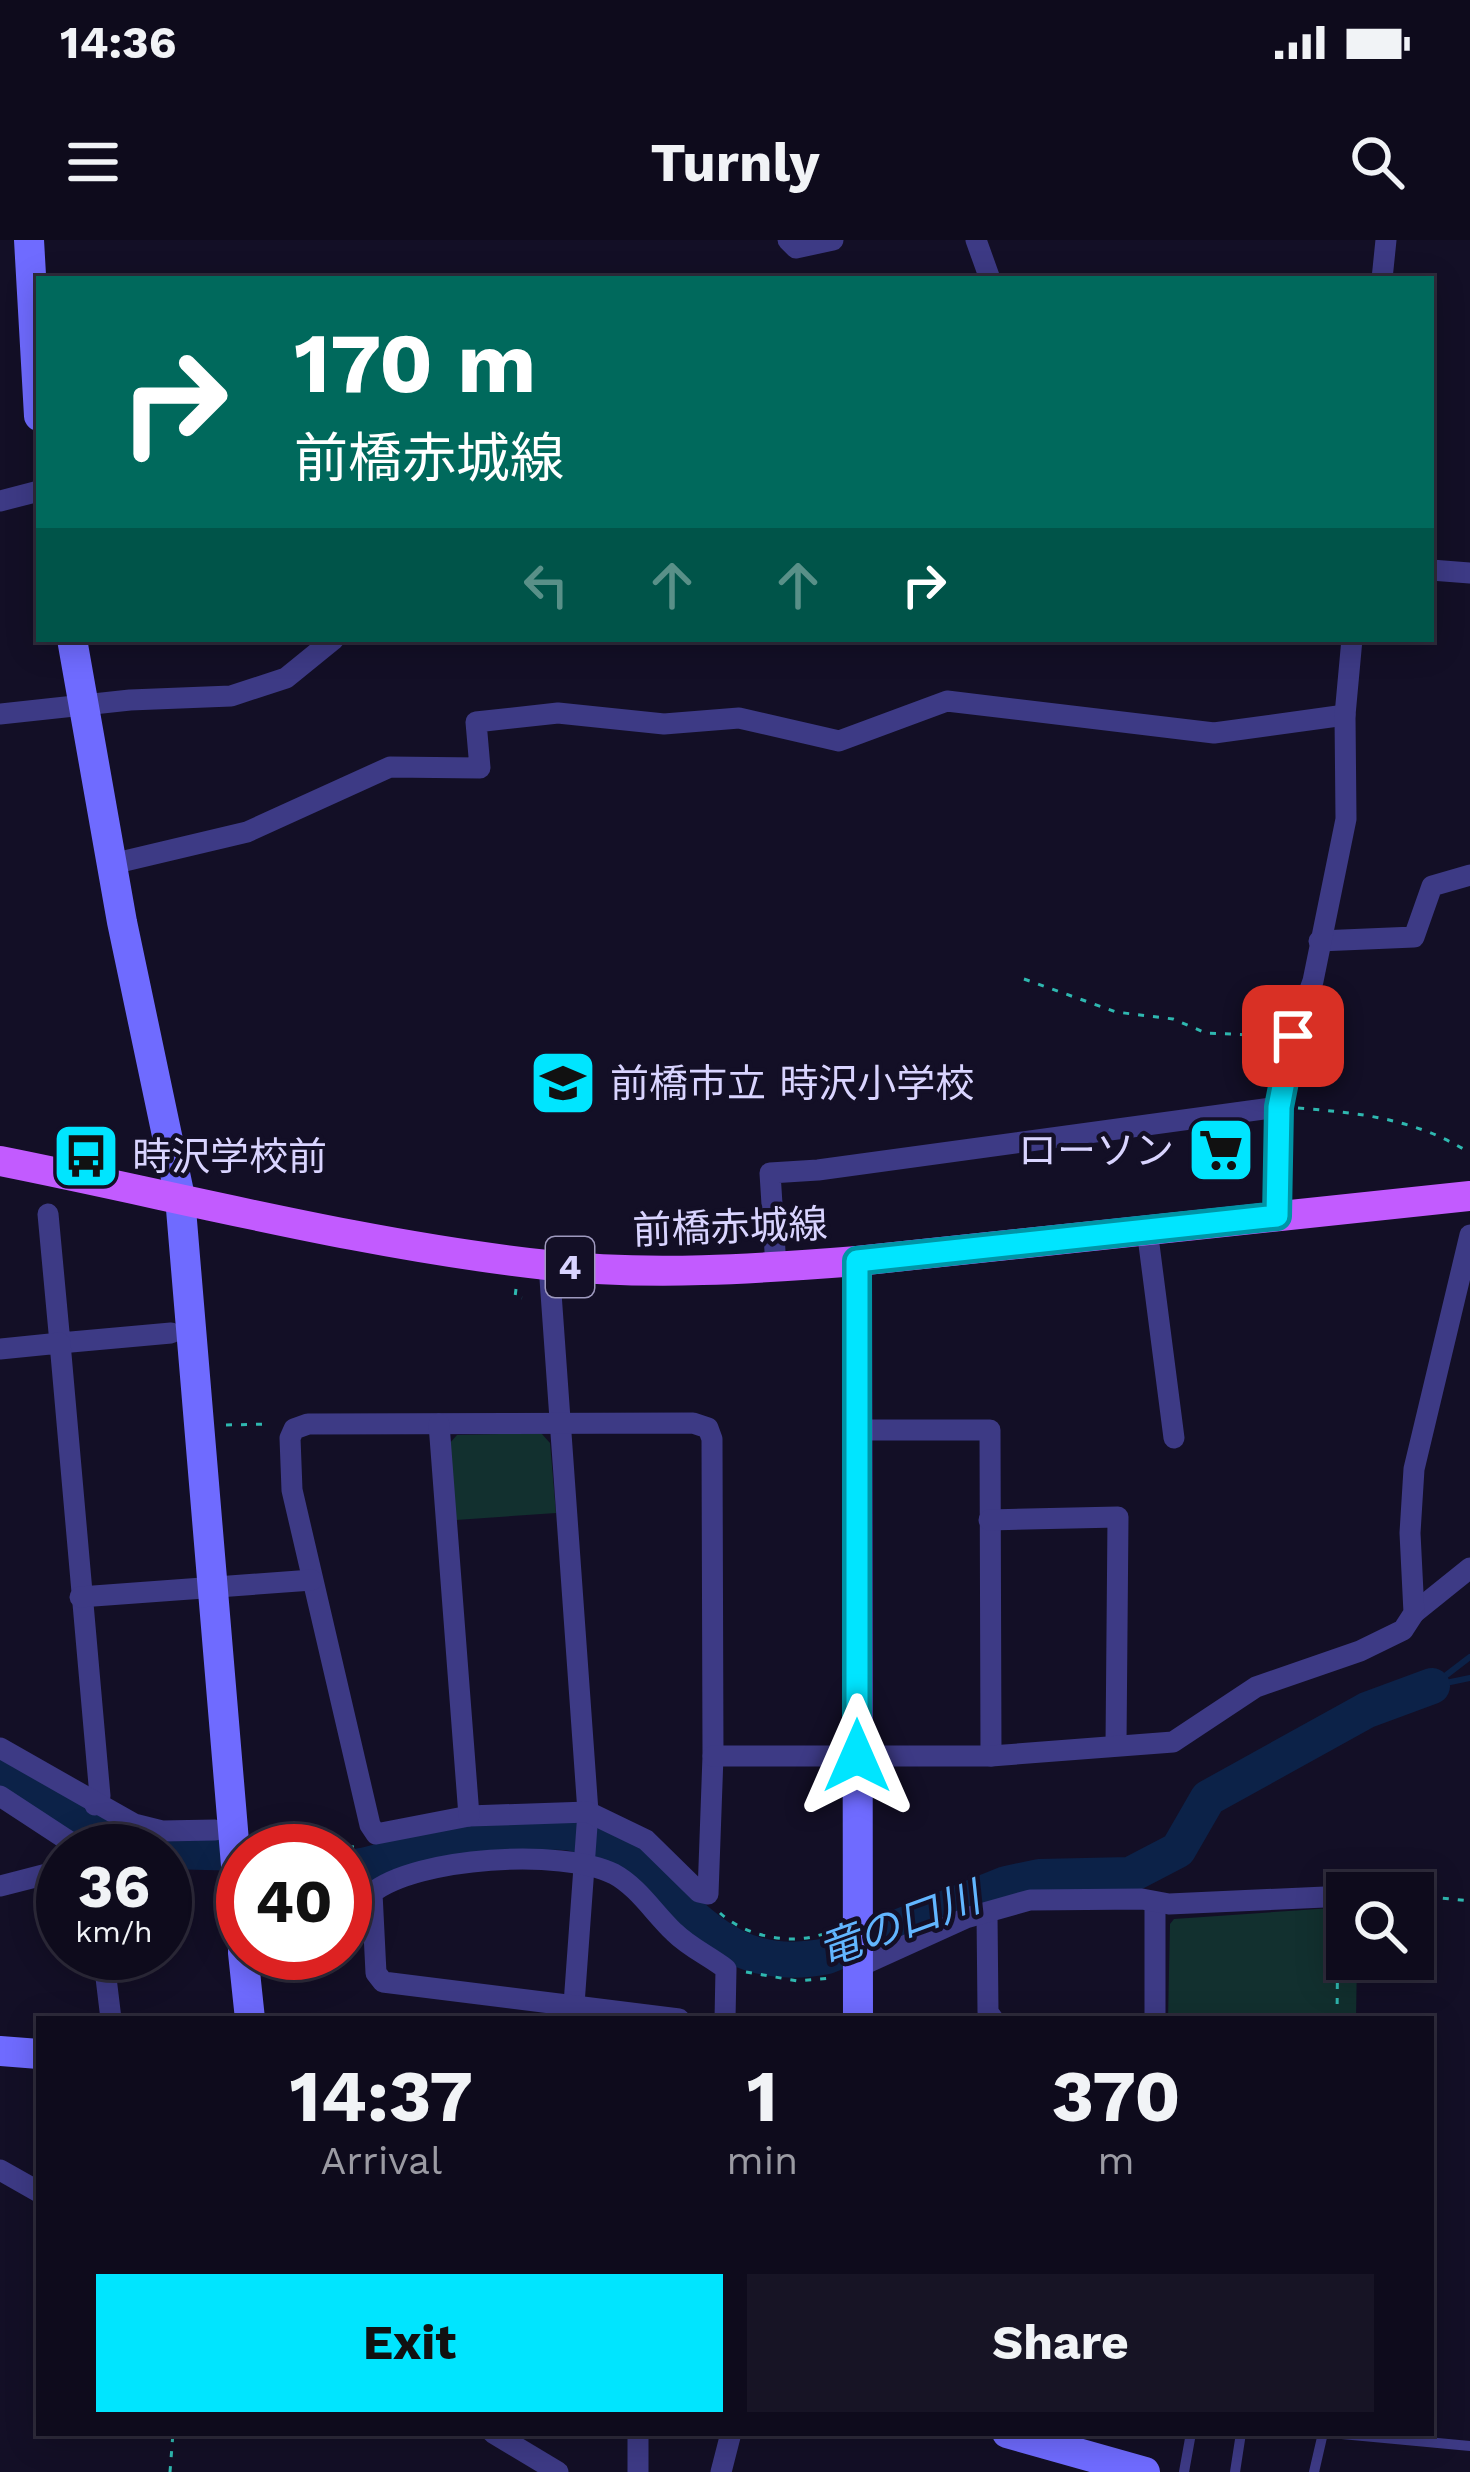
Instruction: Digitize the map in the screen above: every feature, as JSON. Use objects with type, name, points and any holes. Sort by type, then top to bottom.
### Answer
[{"type":"main road","name":"前橋赤城線","points":[[0,1160],[427,1248],[550,1265],[636,1270],[776,1268],[857,1261],[1470,1196]]},
{"type":"street","points":[[28,240],[36,368]]},
{"type":"street","points":[[788,240],[796,248],[833,240]]},
{"type":"street","points":[[976,240],[989,276]]},
{"type":"street","points":[[1382,276],[1385,240]]},
{"type":"street","points":[[0,501],[36,492]]},
{"type":"street","points":[[1434,569],[1470,573]]},
{"type":"street","points":[[73,642],[180,1197],[233,1824]]},
{"type":"street","points":[[0,714],[231,696],[286,678],[330,642]]},
{"type":"street","points":[[1277,1216],[1279,1107],[1346,819],[1345,715],[1352,642]]},
{"type":"street","points":[[112,864],[247,832],[389,767],[479,769],[476,722],[558,713],[664,724],[739,718],[839,742],[947,700],[1214,733],[1345,715]]},
{"type":"street","points":[[1319,940],[1414,937],[1432,886],[1470,875]]},
{"type":"street","points":[[776,1268],[770,1173],[1279,1107]]},
{"type":"street","points":[[48,1214],[100,1796],[95,1805]]},
{"type":"street","points":[[1148,1229],[1174,1438]]},
{"type":"street","points":[[1414,1613],[1410,1533],[1414,1469],[1470,1234]]},
{"type":"street","points":[[857,1261],[857,1756],[849,1927],[858,2016]]},
{"type":"street","points":[[550,1265],[588,1817],[574,2013]]},
{"type":"street","points":[[0,1348],[171,1333]]},
{"type":"street","points":[[694,1423],[708,1428],[712,1439],[713,1756],[708,1894],[699,1892],[646,1840],[588,1817],[469,1816],[384,1835],[376,1834],[370,1825],[292,1490],[290,1438],[294,1429],[308,1424],[558,1424],[694,1423]]},
{"type":"street","points":[[439,1424],[469,1816]]},
{"type":"street","points":[[857,1430],[990,1430],[991,1756]]},
{"type":"street","points":[[989,1520],[1118,1516],[1116,1745]]},
{"type":"street","points":[[713,1756],[991,1756],[1173,1742],[1256,1687],[1360,1651],[1403,1630],[1414,1613],[1470,1568]]},
{"type":"street","points":[[80,1597],[312,1580]]},
{"type":"street","points":[[0,1748],[134,1824],[216,1840]]},
{"type":"street","points":[[0,1796],[43,1824]]},
{"type":"street","points":[[626,2016],[574,2013],[383,1982],[376,1973],[372,1893],[424,1873],[502,1858],[585,1861],[632,1887],[687,1944],[726,1970],[725,2016]]},
{"type":"street","points":[[0,1886],[36,1877]]},
{"type":"street","points":[[852,1969],[966,1918],[1030,1900],[1142,1899],[1154,1904],[1326,1897]]},
{"type":"street","points":[[1154,1904],[1155,2016]]},
{"type":"street","points":[[987,1914],[991,2016]]},
{"type":"street","points":[[106,1980],[111,2016]]},
{"type":"street","points":[[246,1980],[250,2016]]},
{"type":"street","points":[[0,2051],[36,2054]]},
{"type":"street","points":[[0,2170],[36,2190]]},
{"type":"street","points":[[498,2436],[558,2472]]},
{"type":"street","points":[[638,2436],[638,2472]]},
{"type":"street","points":[[721,2472],[730,2436]]},
{"type":"street","points":[[1017,2436],[1145,2472]]},
{"type":"lane","points":[[1184,2472],[1190,2436]]},
{"type":"lane","points":[[1235,2472],[1241,2436]]},
{"type":"lane","points":[[1314,2472],[1326,2436]]},
{"type":"lane","points":[[1360,2436],[1470,2446]]},
{"type":"path","points":[[1024,979],[1116,1012],[1173,1019],[1206,1033],[1293,1036]]},
{"type":"path","points":[[1279,1107],[1377,1114],[1443,1136],[1470,1153]]},
{"type":"path","points":[[517,1286],[515,1298],[522,1298]]},
{"type":"path","points":[[217,1425],[278,1424]]},
{"type":"path","points":[[1434,1897],[1470,1901]]},
{"type":"path","points":[[720,1913],[733,1924],[790,1940],[849,1927]]},
{"type":"path","points":[[737,1972],[799,1981],[852,1969]]},
{"type":"path","points":[[1337,2016],[1338,1980]]},
{"type":"path","points":[[170,2472],[173,2436]]},
{"type":"green space","points":[[541,1433],[550,1443],[556,1513],[456,1520],[449,1444],[457,1435]]},
{"type":"green space","points":[[1326,1908],[1326,1980],[1357,1980],[1356,2016],[1168,2016],[1170,1924],[1174,1919]]},
{"type":"building","name":"ローソン","points":[[1240,1129],[1245,1166],[1201,1171],[1197,1135]]},
{"type":"waterway","name":"竜の口川","points":[[1432,1686],[1470,1657]]},
{"type":"waterway","name":"竜の口川","points":[[1436,1685],[1470,1678]]},
{"type":"waterway","name":"竜の口川","points":[[372,1863],[455,1842],[572,1833],[607,1846],[637,1866],[715,1935],[746,1951],[782,1959],[827,1956],[1006,1884],[1039,1877],[1130,1875],[1178,1850],[1208,1798],[1367,1710],[1432,1686]]},
{"type":"waterway","name":"竜の口川","points":[[0,1770],[89,1826],[168,1851],[216,1852]]},
{"type":"place","name":"前橋市立 時沢小学校","points":[[563,1083]]},
{"type":"place","name":"ローソン","points":[[1221,1150]]},
{"type":"place","name":"時沢学校前","points":[[86,1156]]},
{"type":"route","points":[[857,1756],[857,1261],[1277,1216],[1279,1107],[1293,1036]]}]
